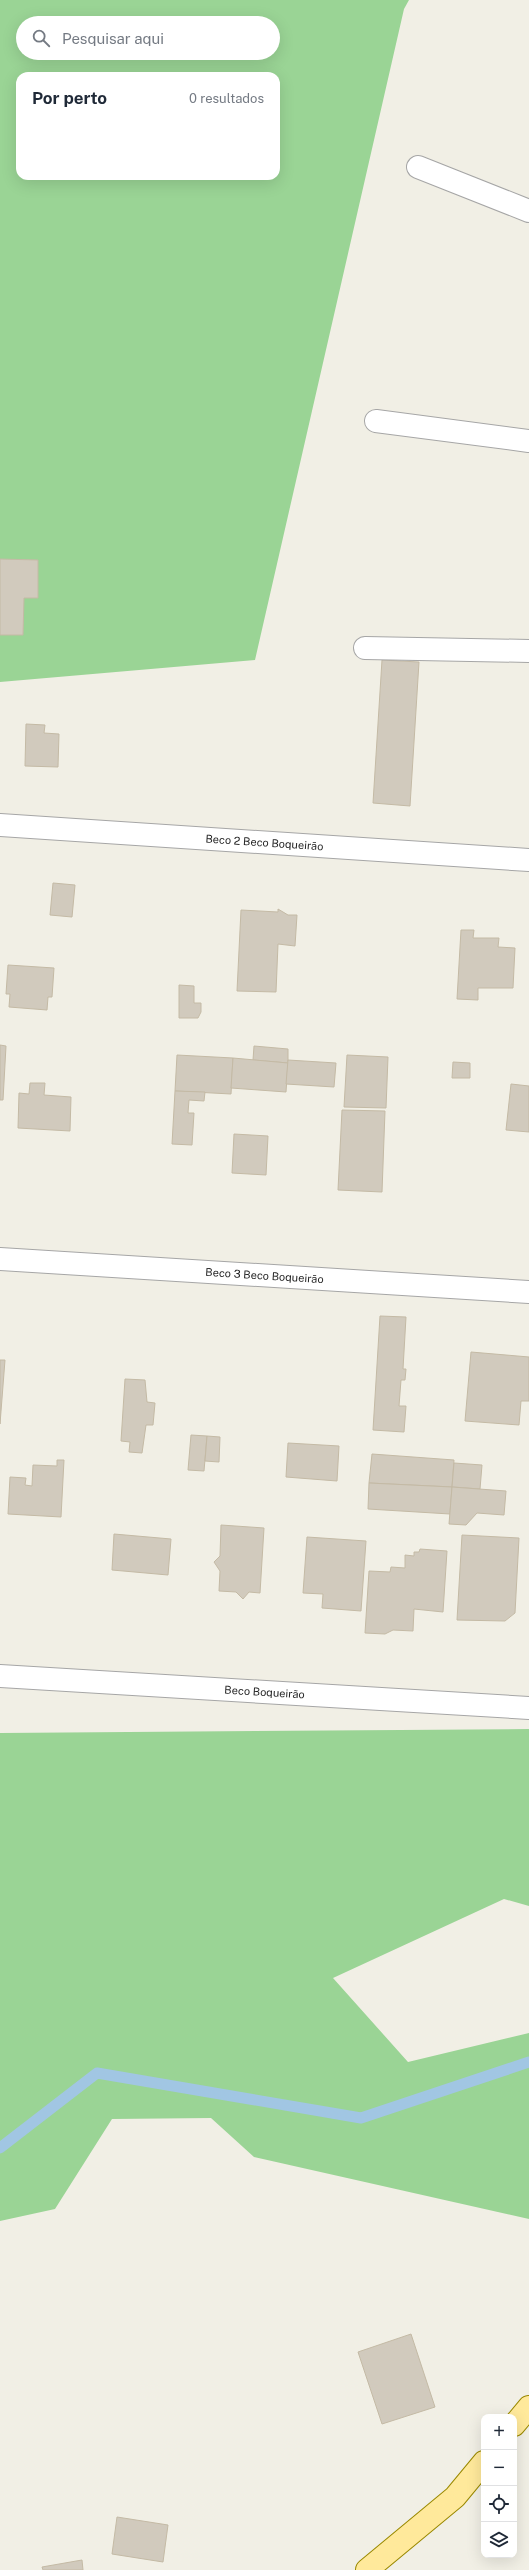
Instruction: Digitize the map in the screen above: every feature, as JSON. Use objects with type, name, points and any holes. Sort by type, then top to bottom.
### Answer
[{"type":"main road","points":[[517,2421],[529,2407]]},
{"type":"main road","points":[[367,2570],[455,2497],[481,2466]]},
{"type":"street","points":[[418,167],[529,211]]},
{"type":"street","points":[[376,422],[529,442]]},
{"type":"street","points":[[365,648],[529,651]]},
{"type":"street","name":"Beco 2 Beco Boqueirão","points":[[0,825],[529,860]]},
{"type":"street","name":"Beco 3 Beco Boqueirão","points":[[0,1259],[529,1292]]},
{"type":"street","name":"Beco Boqueirão","points":[[0,1676],[529,1708]]},
{"type":"green space","points":[[0,0],[409,0],[404,9],[255,660],[0,682]]},
{"type":"green space","points":[[529,1729],[529,1906],[504,1899],[333,1978],[408,2062],[529,2033],[529,2219],[254,2157],[211,2118],[112,2119],[55,2209],[0,2221],[0,1733]]},
{"type":"building","points":[[0,559],[38,560],[38,598],[24,598],[23,635],[0,635]]},
{"type":"building","points":[[382,660],[419,662],[410,806],[373,803]]},
{"type":"building","points":[[26,724],[45,725],[44,733],[59,734],[58,767],[25,766]]},
{"type":"building","points":[[53,883],[75,885],[72,917],[50,915]]},
{"type":"building","points":[[278,909],[288,915],[297,915],[295,946],[278,944],[276,992],[237,991],[241,910],[278,912]]},
{"type":"building","points":[[461,930],[474,930],[473,938],[499,938],[498,947],[515,948],[513,988],[478,988],[478,1000],[457,999]]},
{"type":"building","points":[[8,965],[54,968],[52,997],[48,997],[47,1010],[9,1007],[10,994],[6,994]]},
{"type":"building","points":[[179,985],[194,986],[194,1003],[201,1003],[201,1012],[198,1018],[179,1018]]},
{"type":"building","points":[[0,1045],[6,1046],[3,1100],[0,1100]]},
{"type":"building","points":[[254,1046],[288,1049],[288,1063],[253,1060]]},
{"type":"building","points":[[177,1055],[233,1058],[231,1094],[175,1091]]},
{"type":"building","points":[[347,1055],[388,1057],[386,1108],[344,1107]]},
{"type":"building","points":[[233,1058],[288,1063],[286,1092],[231,1088]]},
{"type":"building","points":[[288,1060],[336,1063],[334,1087],[286,1084]]},
{"type":"building","points":[[453,1062],[470,1063],[470,1078],[452,1078]]},
{"type":"building","points":[[30,1083],[45,1083],[44,1095],[71,1097],[70,1131],[18,1128],[19,1093],[29,1094]]},
{"type":"building","points":[[511,1084],[529,1086],[529,1132],[506,1130]]},
{"type":"building","points":[[175,1091],[205,1092],[204,1101],[189,1100],[188,1113],[194,1113],[192,1145],[172,1144]]},
{"type":"building","points":[[342,1110],[385,1111],[382,1192],[338,1190]]},
{"type":"building","points":[[234,1134],[268,1136],[266,1175],[232,1173]]},
{"type":"building","points":[[380,1316],[406,1317],[403,1369],[406,1369],[405,1380],[401,1380],[399,1406],[406,1406],[404,1432],[373,1430]]},
{"type":"building","points":[[471,1352],[529,1357],[529,1401],[521,1401],[519,1425],[465,1421]]},
{"type":"building","points":[[0,1360],[5,1360],[0,1424]]},
{"type":"building","points":[[125,1379],[145,1380],[147,1402],[155,1403],[153,1425],[146,1425],[142,1453],[129,1452],[130,1442],[121,1441]]},
{"type":"building","points":[[191,1435],[207,1436],[204,1471],[188,1470]]},
{"type":"building","points":[[207,1436],[220,1437],[219,1462],[205,1461]]},
{"type":"building","points":[[288,1443],[339,1446],[337,1481],[286,1477]]},
{"type":"building","points":[[372,1454],[454,1460],[452,1487],[369,1483]]},
{"type":"building","points":[[57,1460],[64,1460],[61,1517],[8,1514],[10,1477],[26,1478],[25,1485],[32,1486],[33,1465],[57,1466]]},
{"type":"building","points":[[454,1463],[482,1465],[480,1489],[452,1487]]},
{"type":"building","points":[[369,1483],[452,1487],[450,1514],[368,1509]]},
{"type":"building","points":[[452,1487],[506,1491],[504,1515],[477,1513],[466,1525],[449,1524]]},
{"type":"building","points":[[221,1525],[264,1528],[260,1593],[249,1592],[243,1599],[236,1592],[219,1591],[220,1571],[214,1562],[220,1556]]},
{"type":"building","points":[[114,1534],[171,1539],[168,1575],[112,1570]]},
{"type":"building","points":[[462,1535],[519,1538],[515,1613],[505,1621],[457,1620]]},
{"type":"building","points":[[307,1537],[366,1541],[361,1611],[322,1608],[323,1594],[303,1593]]},
{"type":"building","points":[[420,1549],[447,1551],[443,1612],[414,1609],[413,1631],[393,1630],[385,1634],[365,1633],[369,1571],[390,1572],[391,1567],[405,1568],[405,1555],[414,1556],[414,1552],[419,1552]]},
{"type":"building","points":[[411,2334],[435,2407],[382,2424],[358,2352]]},
{"type":"building","points":[[117,2517],[168,2525],[163,2562],[112,2554]]},
{"type":"building","points":[[82,2560],[83,2570],[43,2570],[42,2567]]},
{"type":"waterway","points":[[0,2148],[97,2073],[361,2118],[529,2062]]}]
